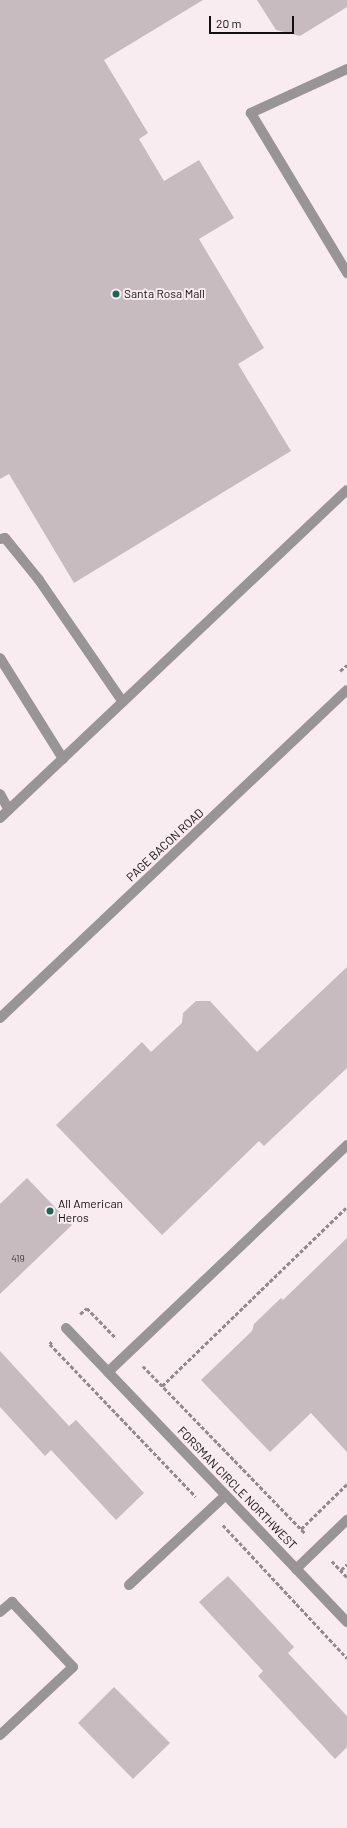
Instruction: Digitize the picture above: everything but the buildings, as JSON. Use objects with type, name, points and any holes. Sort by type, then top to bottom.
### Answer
[{"type":"street","points":[[347,69],[251,113],[347,273]]},
{"type":"street","points":[[0,818],[347,490]]},
{"type":"street","points":[[0,539],[5,538],[39,580],[123,702]]},
{"type":"street","points":[[0,658],[63,759]]},
{"type":"street","name":"PAGE BACON ROAD","points":[[0,1018],[347,690]]},
{"type":"street","points":[[0,794],[9,810]]},
{"type":"street","points":[[108,1372],[347,1145]]},
{"type":"street","name":"FORSMAN CIRCLE NORTHWEST","points":[[66,1328],[347,1622]]},
{"type":"street","points":[[129,1585],[226,1495]]},
{"type":"street","points":[[296,1569],[347,1520]]},
{"type":"street","points":[[0,1612],[12,1602],[73,1667],[0,1735]]},
{"type":"path","points":[[162,1386],[347,1207]]},
{"type":"path","points":[[347,1577],[87,1308],[50,1344],[210,1511],[347,1658]]},
{"type":"path","points":[[301,1529],[347,1484]]},
{"type":"path","points":[[341,1570],[347,1564]]},
{"type":"place","name":"Santa Rosa Mall","points":[[116,294]]},
{"type":"place","name":"All American Heros","points":[[50,1211]]}]
